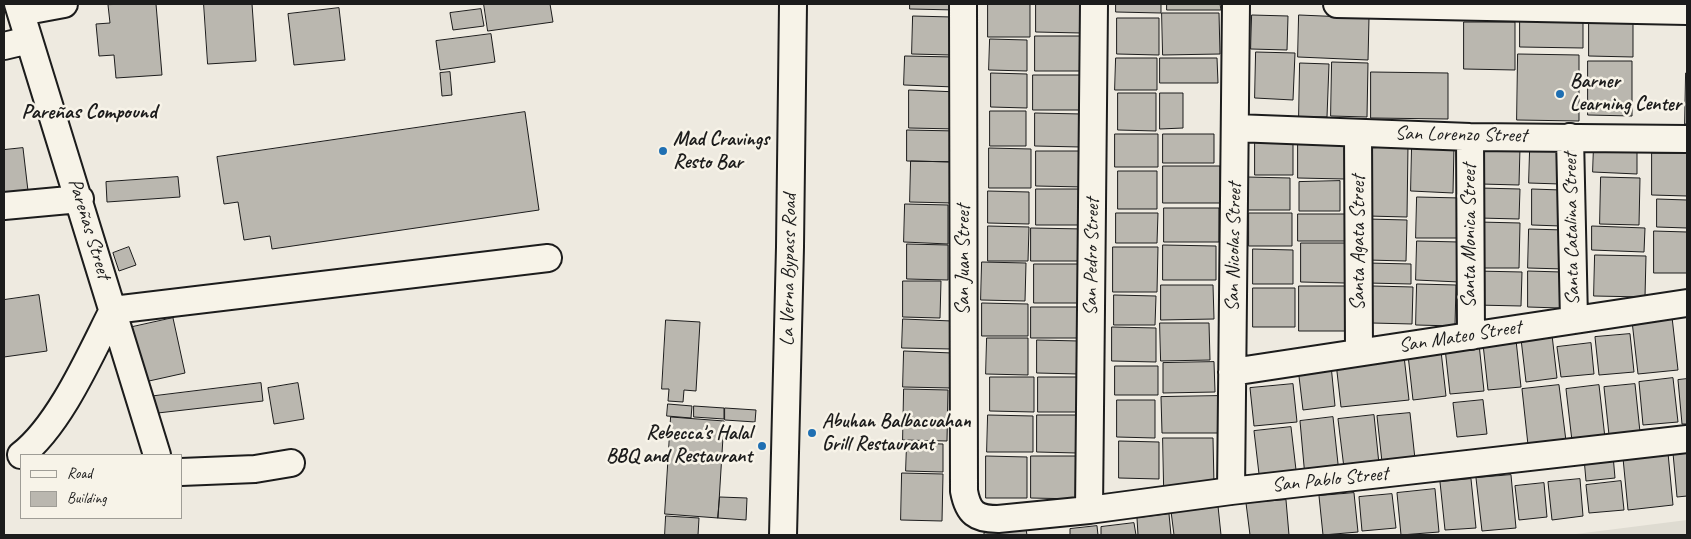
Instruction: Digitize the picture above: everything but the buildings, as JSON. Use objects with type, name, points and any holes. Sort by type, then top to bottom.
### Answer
[{"type":"street","points":[[19,8],[64,4]]},
{"type":"street","name":"La Verna Bypass Road","points":[[783,535],[790,247],[793,4]]},
{"type":"street","name":"San Juan Street","points":[[964,4],[964,491],[966,504],[974,514]]},
{"type":"street","name":"San Pedro Street","points":[[1089,510],[1094,4]]},
{"type":"street","name":"San Nicolas Street","points":[[1231,491],[1236,4]]},
{"type":"street","points":[[1337,4],[1687,11]]},
{"type":"street","name":"Pareñas Street","points":[[19,8],[80,199],[157,454]]},
{"type":"street","points":[[4,46],[29,40]]},
{"type":"street","name":"San Lorenzo Street","points":[[1235,128],[1470,137],[1687,139]]},
{"type":"street","name":"Santa Agata Street","points":[[1358,133],[1359,352]]},
{"type":"street","name":"Santa Monica Street","points":[[1470,137],[1471,336]]},
{"type":"street","name":"Santa Catalina Street","points":[[1570,137],[1574,320]]},
{"type":"street","points":[[4,206],[80,199]]},
{"type":"street","points":[[22,454],[49,424],[58,410],[113,310],[548,258]]},
{"type":"street","name":"San Mateo Street","points":[[1232,372],[1687,303]]},
{"type":"street","name":"San Pablo Street","points":[[974,514],[985,519],[998,519],[1089,510],[1231,491],[1687,439]]},
{"type":"street","points":[[4,467],[20,456]]},
{"type":"street","points":[[182,472],[256,469],[291,463]]},
{"type":"shaded area","points":[[1687,520],[1687,535],[1568,535]]},
{"type":"place","name":"Barner Learning Center","points":[[1560,94]]},
{"type":"place","name":"Mad Cravings Resto Bar","points":[[663,151]]},
{"type":"place","name":"Abuhan Balbacuahan Grill Restaurant","points":[[812,433]]},
{"type":"place","name":"Rebecca's Halal BBQ and Restaurant","points":[[762,446]]},
{"type":"district","name":"Pareñas Compound","points":[[89,112]]}]
